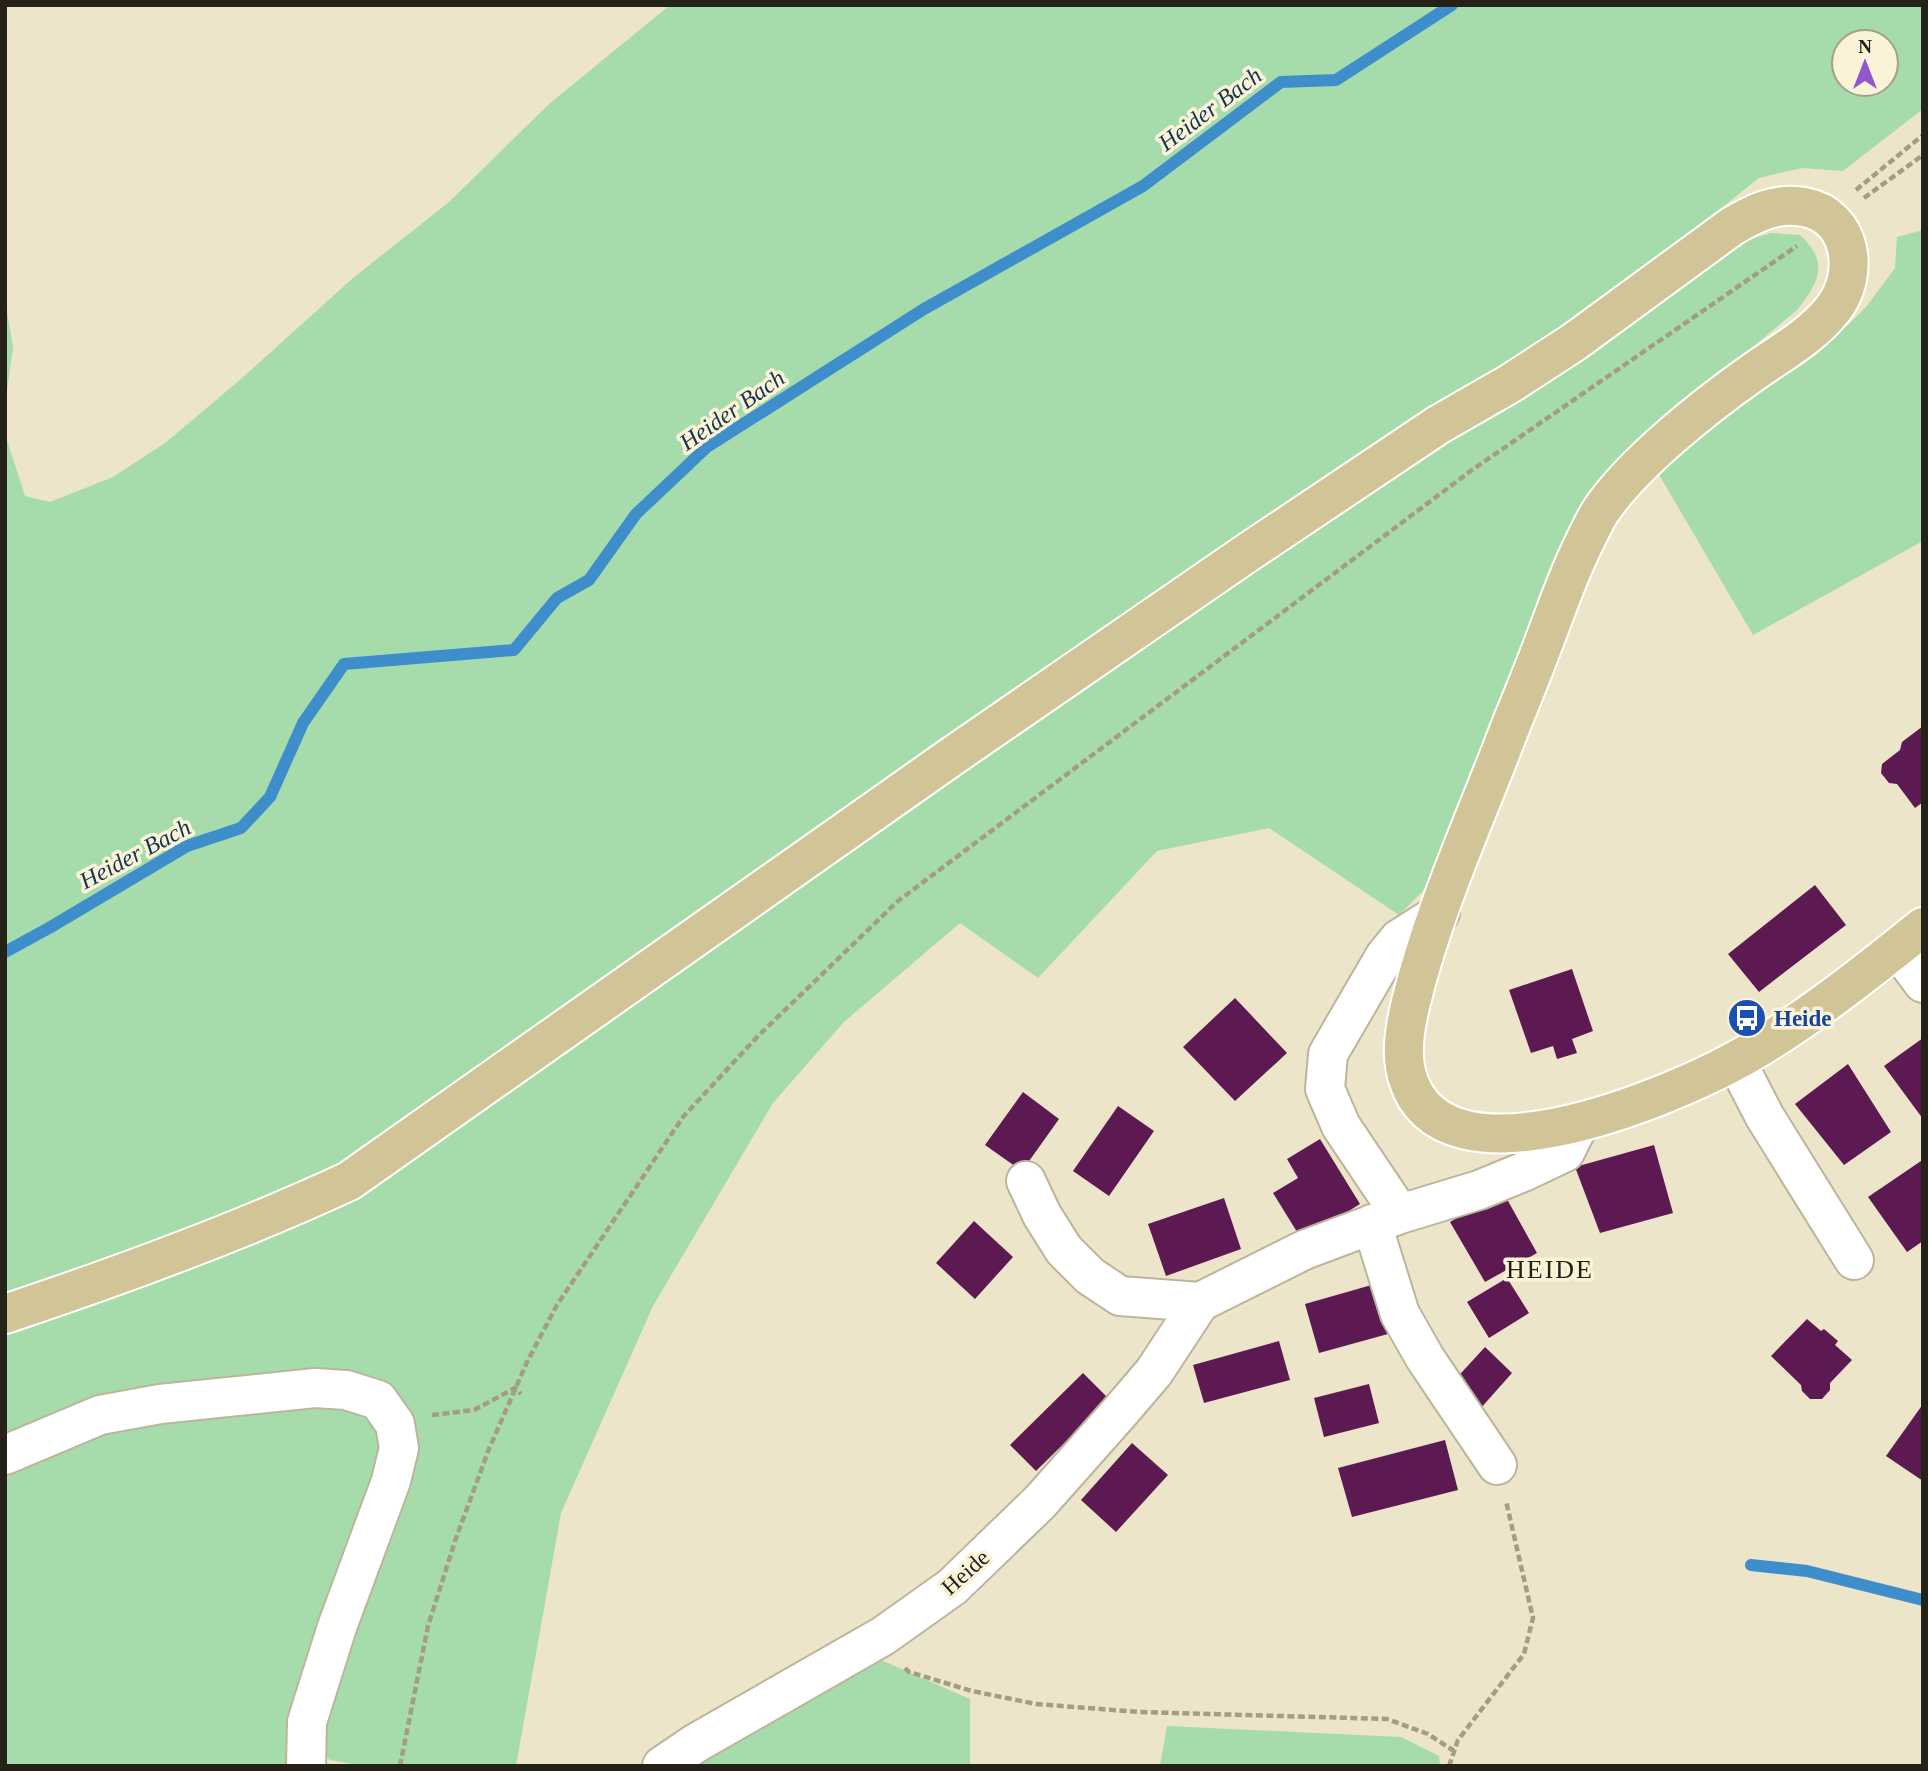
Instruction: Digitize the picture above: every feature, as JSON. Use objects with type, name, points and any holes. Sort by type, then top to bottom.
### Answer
[{"type":"main road","points":[[5,1314],[122,1276],[288,1210],[349,1181],[962,749],[1438,425],[1511,383],[1574,342],[1731,227],[1750,215],[1777,206],[1802,206],[1829,218],[1842,235],[1850,259],[1847,284],[1840,299],[1817,326],[1710,405],[1623,484],[1600,513],[1558,601],[1416,982],[1406,1023],[1404,1062],[1408,1080],[1426,1109],[1454,1126],[1474,1132],[1529,1133],[1580,1122],[1678,1089],[1736,1061],[1787,1028],[1910,938]]},
{"type":"street","points":[[1440,913],[1399,939],[1392,947],[1328,1054],[1325,1089],[1386,1219],[1401,1314],[1425,1358],[1497,1465]]},
{"type":"street","points":[[1910,938],[1923,983]]},
{"type":"street","points":[[1736,1061],[1765,1117],[1854,1260]]},
{"type":"street","points":[[1026,1181],[1042,1215],[1064,1250],[1090,1276],[1120,1296],[1200,1302],[1304,1250],[1386,1219],[1479,1190],[1565,1152],[1580,1122]]},
{"type":"street","name":"Heide","points":[[662,1766],[696,1743],[883,1636],[952,1587],[1040,1502],[1154,1373],[1200,1302]]},
{"type":"street","points":[[5,1455],[100,1415],[160,1404],[315,1388],[346,1390],[377,1400],[395,1424],[399,1448],[391,1481],[337,1627],[307,1722],[306,1766]]},
{"type":"path","points":[[1829,218],[1923,135]]},
{"type":"path","points":[[400,1766],[428,1626],[456,1538],[515,1388],[557,1304],[683,1117],[757,1037],[898,901],[1472,470],[1829,218],[1923,155]]},
{"type":"path","points":[[515,1388],[521,1394]]},
{"type":"path","points":[[377,1400],[431,1415],[474,1410],[515,1388]]},
{"type":"path","points":[[1449,1766],[1458,1740],[1524,1654],[1533,1618],[1497,1465]]},
{"type":"path","points":[[883,1636],[889,1650],[909,1672],[985,1694],[1036,1704],[1139,1712],[1387,1719],[1428,1734],[1454,1751]]},
{"type":"green space","points":[[670,5],[1923,5],[1923,109],[1843,171],[1802,168],[1759,178],[1659,257],[1562,328],[419,1130],[5,1314],[5,434],[25,496],[50,502],[113,477],[165,443],[353,278],[449,202],[549,104]]},
{"type":"green space","points":[[1923,230],[1923,541],[1753,635],[1658,473],[1719,418],[1849,324],[1866,307],[1895,268],[1897,237]]},
{"type":"green space","points":[[1771,233],[1800,235],[1815,255],[1818,264],[1816,281],[1797,310],[1648,435],[1567,541],[1542,592],[1434,880],[1399,915],[1269,828],[1157,851],[1038,978],[960,923],[844,1022],[773,1103],[653,1306],[561,1513],[516,1766],[365,1766],[330,1760],[321,1753],[311,1754],[328,1766],[5,1766],[5,1317],[288,1212],[1250,562],[1523,398],[1738,243]]},
{"type":"green space","points":[[5,299],[13,347],[5,405]]},
{"type":"green space","points":[[865,1653],[970,1699],[970,1766],[680,1766]]},
{"type":"green space","points":[[1167,1726],[1401,1737],[1439,1756],[1440,1766],[1160,1766]]},
{"type":"building","points":[[1923,726],[1923,802],[1915,808],[1897,784],[1889,783],[1881,773],[1882,764],[1900,750],[1902,742]]},
{"type":"building","points":[[1815,885],[1846,925],[1759,992],[1728,954]]},
{"type":"building","points":[[1572,969],[1593,1031],[1572,1039],[1577,1053],[1557,1059],[1553,1046],[1531,1053],[1509,990]]},
{"type":"building","points":[[1235,998],[1287,1053],[1235,1101],[1183,1047]]},
{"type":"building","points":[[1923,1038],[1923,1119],[1884,1066]]},
{"type":"building","points":[[1848,1064],[1891,1132],[1844,1165],[1795,1104]]},
{"type":"building","points":[[1023,1092],[1059,1119],[1022,1171],[985,1145]]},
{"type":"building","points":[[1118,1106],[1154,1131],[1109,1196],[1073,1171]]},
{"type":"building","points":[[1320,1139],[1360,1204],[1302,1240],[1273,1193],[1298,1178],[1287,1159]]},
{"type":"building","points":[[1654,1145],[1673,1213],[1600,1233],[1575,1167]]},
{"type":"building","points":[[1921,1161],[1923,1241],[1907,1252],[1868,1197]]},
{"type":"building","points":[[1503,1192],[1537,1253],[1485,1282],[1450,1222]]},
{"type":"building","points":[[1224,1198],[1241,1249],[1166,1276],[1148,1224]]},
{"type":"building","points":[[974,1221],[1013,1257],[975,1299],[936,1263]]},
{"type":"building","points":[[1507,1278],[1529,1313],[1489,1338],[1467,1302]]},
{"type":"building","points":[[1375,1284],[1388,1334],[1319,1353],[1305,1304]]},
{"type":"building","points":[[1807,1319],[1838,1341],[1835,1345],[1852,1360],[1830,1383],[1830,1390],[1822,1399],[1810,1399],[1802,1391],[1801,1385],[1771,1356]]},
{"type":"building","points":[[1279,1341],[1290,1380],[1204,1403],[1193,1365]]},
{"type":"building","points":[[1485,1347],[1512,1373],[1480,1409],[1452,1383]]},
{"type":"building","points":[[1083,1373],[1109,1399],[1036,1471],[1010,1445]]},
{"type":"building","points":[[1369,1384],[1379,1423],[1324,1437],[1314,1398]]},
{"type":"building","points":[[1923,1404],[1923,1481],[1886,1456]]},
{"type":"building","points":[[1445,1440],[1458,1490],[1352,1517],[1338,1468]]},
{"type":"building","points":[[1132,1443],[1168,1475],[1116,1532],[1081,1500]]},
{"type":"waterway","name":"Heider Bach","points":[[5,952],[187,846],[241,828],[270,797],[303,723],[344,664],[514,650],[557,598],[589,580],[636,514],[707,447],[924,309],[1143,186],[1281,82],[1336,80],[1452,5]]},
{"type":"waterway","points":[[1751,1565],[1807,1571],[1923,1600]]},
{"type":"place","name":"Heide","points":[[1747,1018]]},
{"type":"district","name":"HEIDE","points":[[1550,1269]]}]
